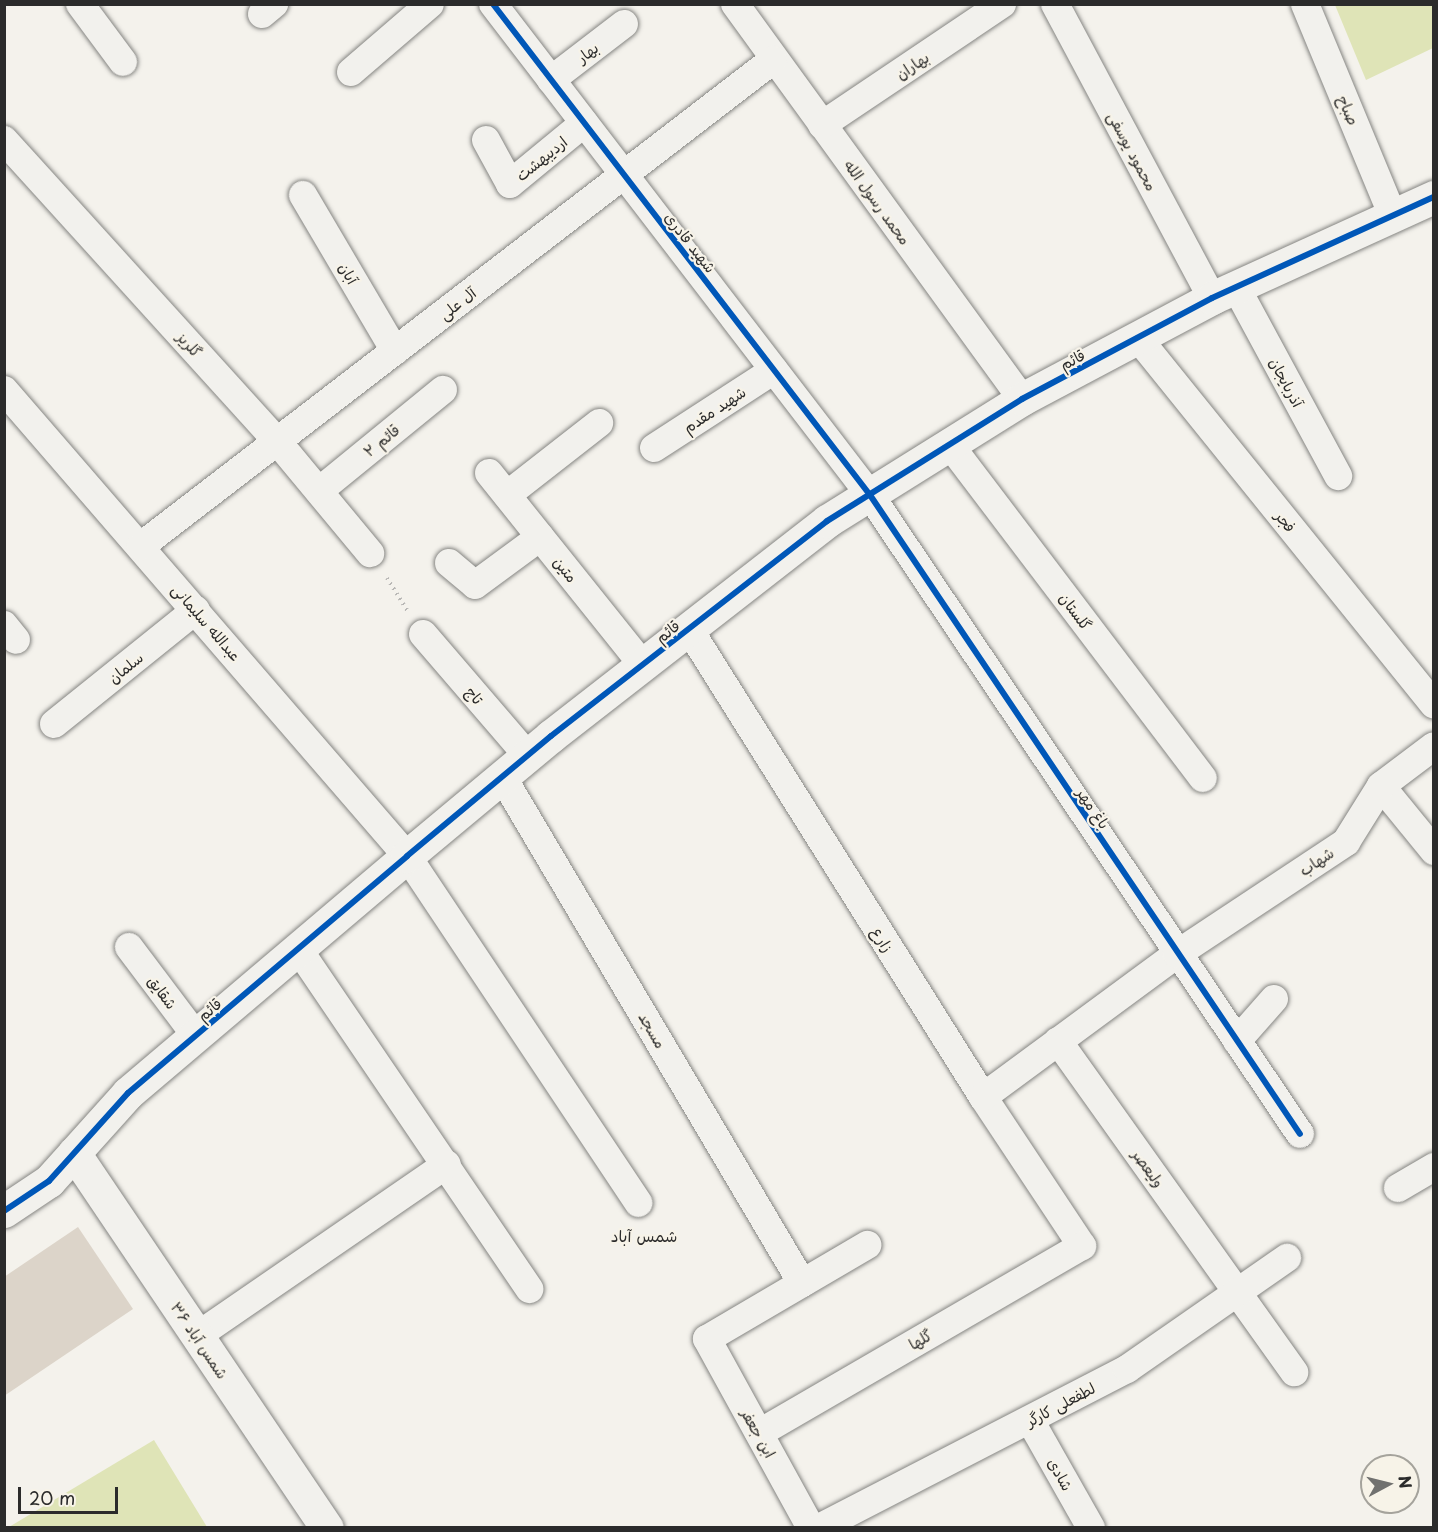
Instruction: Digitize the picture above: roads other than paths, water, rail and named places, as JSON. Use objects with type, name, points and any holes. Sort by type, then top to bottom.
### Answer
[{"type":"street","points":[[80,4],[123,62]]},
{"type":"street","points":[[351,72],[430,4]]},
{"type":"street","name":"شهید قادری","points":[[493,4],[870,495]]},
{"type":"street","name":"محمد رسول الله","points":[[735,4],[773,60],[1022,399]]},
{"type":"street","name":"بهاران","points":[[822,125],[1002,4]]},
{"type":"street","name":"محمود یوسفی","points":[[1055,4],[1224,292]]},
{"type":"street","name":"صباح","points":[[1305,4],[1393,216]]},
{"type":"street","name":"بهار","points":[[551,80],[624,24]]},
{"type":"street","name":"آل علی","points":[[141,546],[773,60]]},
{"type":"street","name":"اردیبهشت","points":[[486,140],[510,184],[584,123]]},
{"type":"street","name":"گلریز","points":[[4,140],[278,441],[370,553]]},
{"type":"street","name":"آبان","points":[[303,195],[395,351]]},
{"type":"street","name":"قائم","points":[[4,1212],[49,1181],[128,1093],[407,856],[528,756],[827,521],[1022,399],[1224,292],[1434,197]]},
{"type":"street","name":"آذربایجان","points":[[1224,292],[1338,476]]},
{"type":"street","name":"فجر","points":[[1138,338],[1434,705]]},
{"type":"street","name":"شهید مقدم","points":[[654,448],[774,370]]},
{"type":"street","name":"عبدالله سلیمانی","points":[[4,390],[407,856],[638,1203]]},
{"type":"street","name":"قائم ۲","points":[[319,491],[443,390]]},
{"type":"street","points":[[507,495],[599,423]]},
{"type":"street","name":"گلستان","points":[[950,445],[1203,778]]},
{"type":"street","name":"متین","points":[[489,473],[643,665]]},
{"type":"street","name":"باغ مهر","points":[[870,495],[1300,1134]]},
{"type":"street","points":[[449,562],[475,585],[540,537]]},
{"type":"street","name":"سلمان","points":[[54,724],[196,610]]},
{"type":"street","name":"زارع","points":[[689,629],[983,1097],[1082,1246]]},
{"type":"street","name":"تاج","points":[[423,634],[528,756]]},
{"type":"street","name":"شهاب","points":[[1058,1041],[1178,954],[1346,842],[1382,786],[1434,746]]},
{"type":"street","name":"مسجد","points":[[503,778],[802,1283]]},
{"type":"street","points":[[1382,786],[1434,852]]},
{"type":"street","name":"شقایق","points":[[129,947],[196,1036]]},
{"type":"street","points":[[299,950],[447,1164],[529,1289]]},
{"type":"street","points":[[1237,1041],[1274,999]]},
{"type":"street","points":[[983,1097],[1058,1041]]},
{"type":"street","name":"ولیعصر","points":[[1058,1041],[1294,1372]]},
{"type":"street","name":"شمس آباد ۳۶","points":[[74,1153],[327,1527]]},
{"type":"street","points":[[197,1336],[447,1164]]},
{"type":"street","points":[[1398,1188],[1434,1167]]},
{"type":"street","points":[[802,1283],[867,1245]]},
{"type":"street","name":"گلها","points":[[759,1433],[1082,1246]]},
{"type":"street","name":"لطفعلی کارگر","points":[[836,1524],[1127,1369],[1239,1294],[1287,1258]]},
{"type":"street","name":"ابن جعفر","points":[[802,1283],[707,1339],[811,1527]]},
{"type":"street","name":"شادی","points":[[1030,1420],[1091,1527]]},
{"type":"district","name":"شمس آباد","points":[[644,1235]]}]
